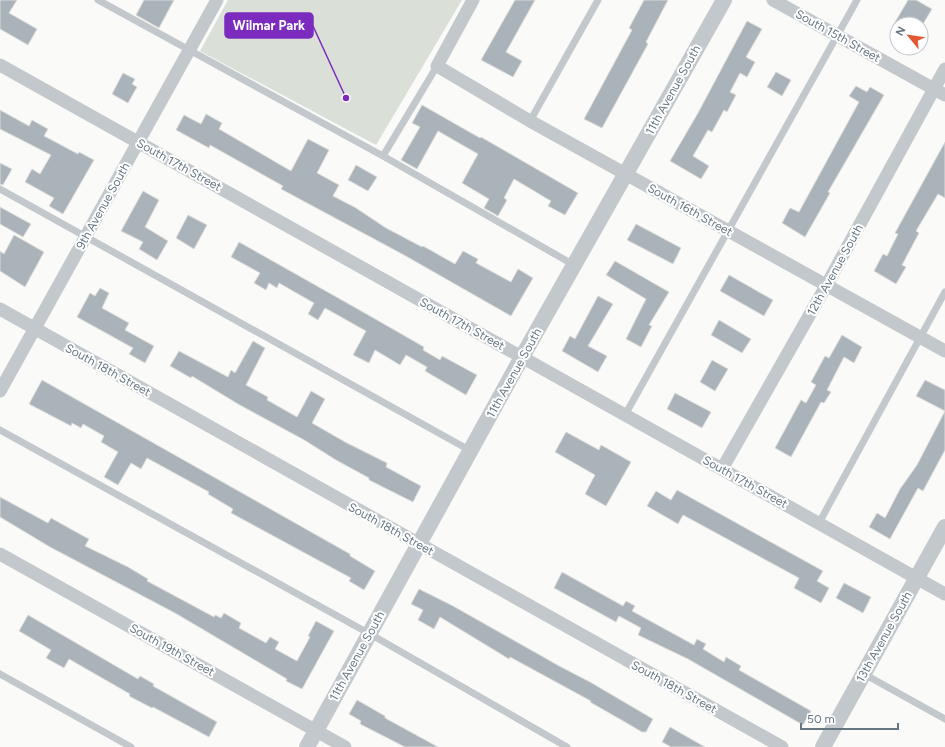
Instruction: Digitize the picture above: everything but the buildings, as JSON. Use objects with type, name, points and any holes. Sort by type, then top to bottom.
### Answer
[{"type":"street","name":"9th Avenue South","points":[[0,391],[217,0]]},
{"type":"street","points":[[436,66],[474,0]]},
{"type":"street","name":"11th Avenue South","points":[[307,747],[522,357],[724,0]]},
{"type":"street","name":"South 15th Street","points":[[773,0],[939,92]]},
{"type":"street","name":"South 17th Street","points":[[0,65],[945,594]]},
{"type":"street","name":"South 16th Street","points":[[436,66],[530,121],[945,351]]},
{"type":"street","name":"12th Avenue South","points":[[722,469],[939,92],[945,69]]},
{"type":"street","name":"South 18th Street","points":[[0,310],[782,747]]},
{"type":"street","name":"13th Avenue South","points":[[822,747],[945,527]]},
{"type":"street","name":"South 19th Street","points":[[0,554],[345,747]]},
{"type":"lane","points":[[98,0],[383,156],[574,265]]},
{"type":"lane","points":[[530,121],[598,0]]},
{"type":"lane","points":[[625,415],[857,0]]},
{"type":"lane","points":[[383,156],[436,66]]},
{"type":"lane","points":[[0,189],[471,451]]},
{"type":"lane","points":[[818,523],[945,292]]},
{"type":"lane","points":[[0,430],[370,634],[567,747]]},
{"type":"lane","points":[[0,674],[131,747]]},
{"type":"lane","points":[[864,674],[945,719]]},
{"type":"shaded area","points":[[228,0],[462,0],[376,145],[200,51]]},
{"type":"place","name":"Wilmar Park","points":[[346,98]]}]
